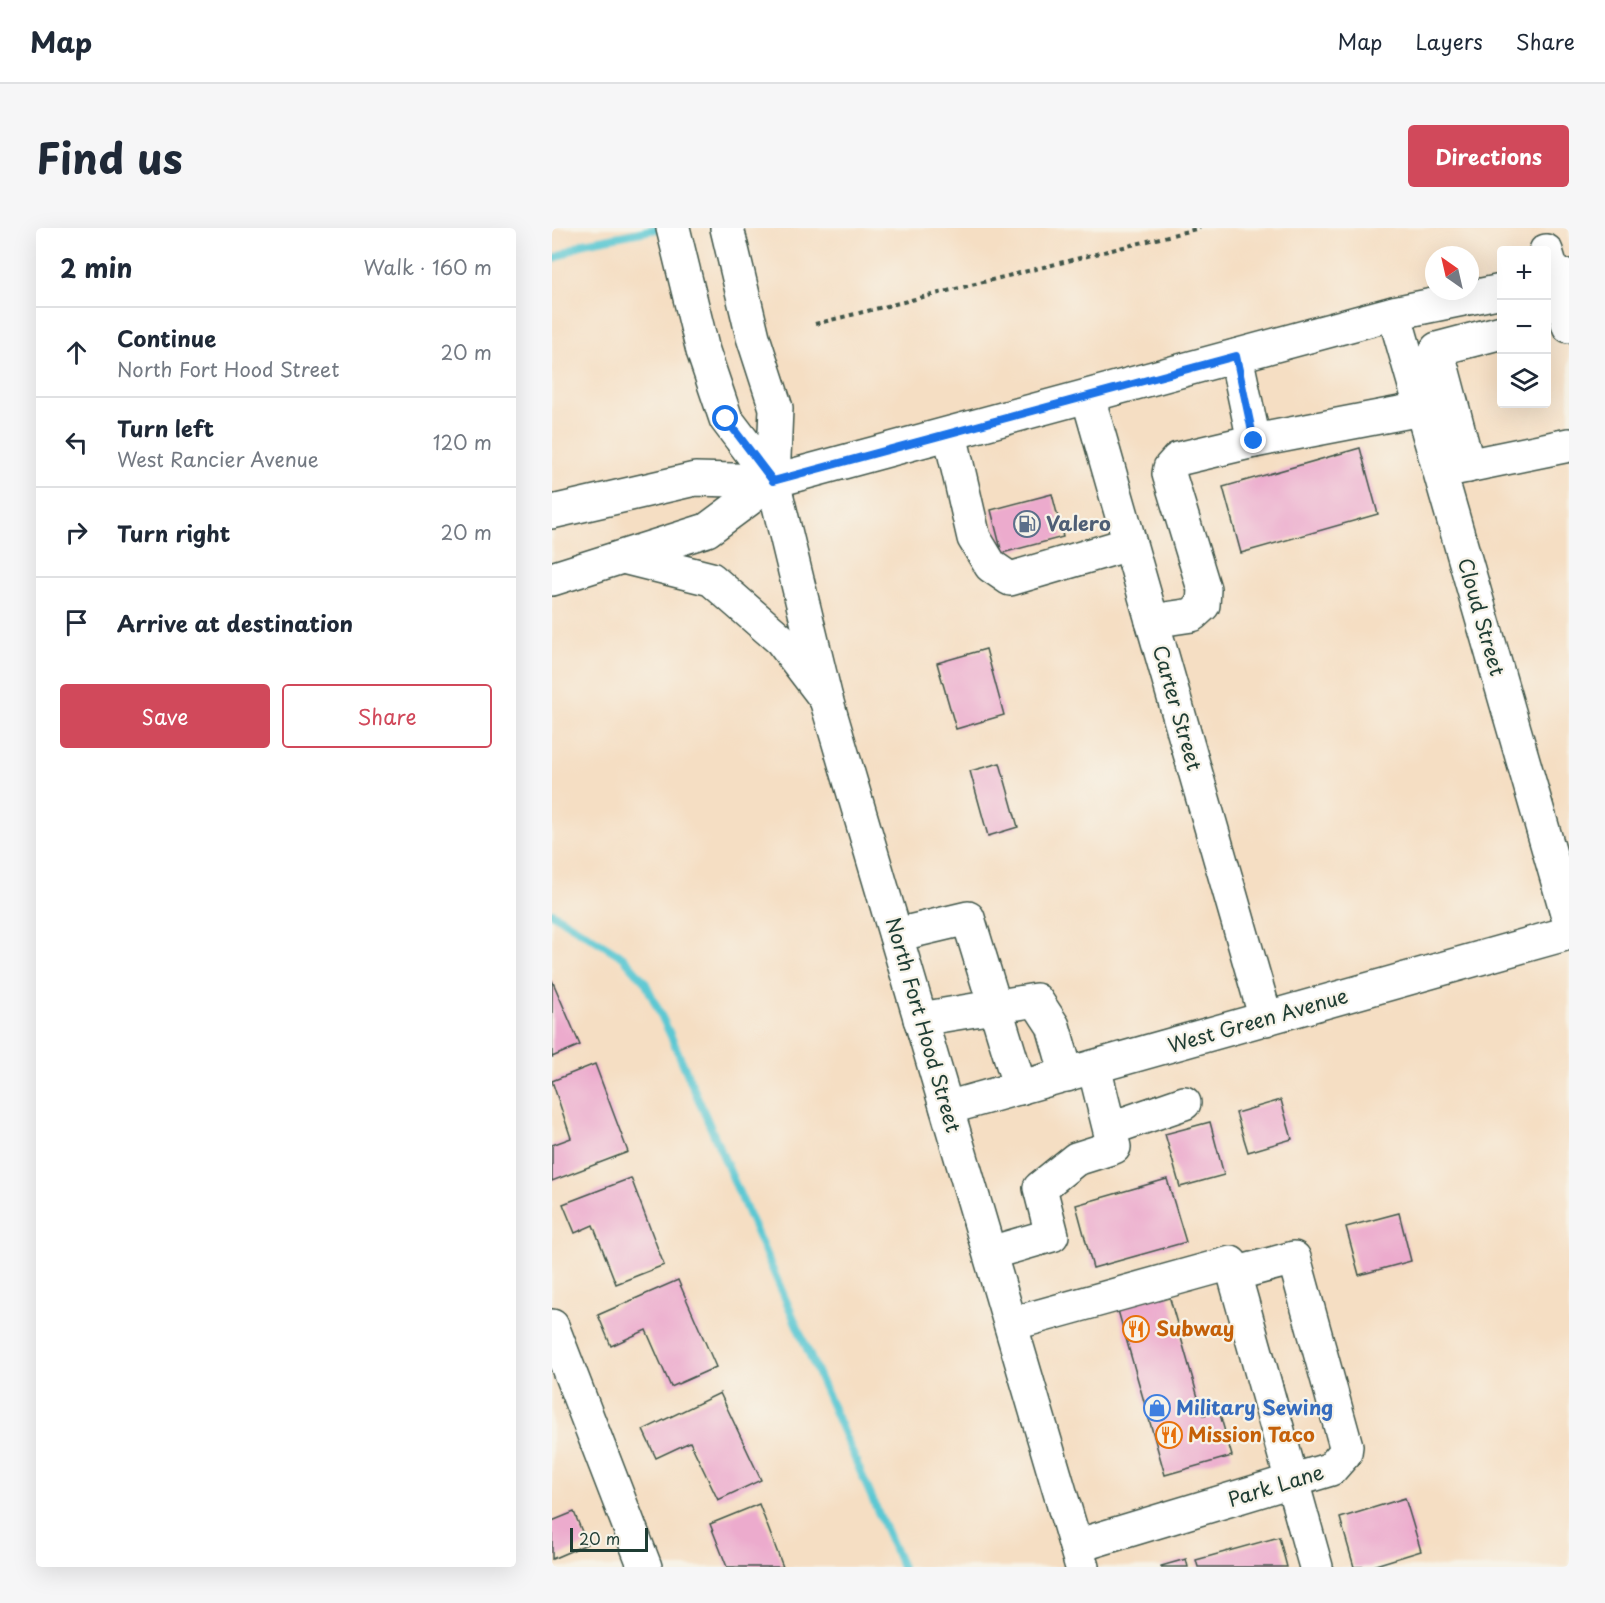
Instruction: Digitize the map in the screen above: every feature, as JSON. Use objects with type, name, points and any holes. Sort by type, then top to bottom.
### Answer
[{"type":"street","name":"North Fort Hood Street","points":[[673,228],[703,351],[726,419],[773,481]]},
{"type":"street","name":"North Fort Hood Street","points":[[727,228],[753,337],[776,408],[773,481],[826,699],[1079,1556]]},
{"type":"street","points":[[1540,228],[1553,268],[1560,321]]},
{"type":"street","points":[[1479,295],[1497,292]]},
{"type":"street","points":[[552,512],[694,479],[773,481],[1394,313],[1456,300]]},
{"type":"street","points":[[1466,300],[1489,336],[1437,350],[1454,469],[1569,446]]},
{"type":"street","name":"Cloud Street","points":[[1394,313],[1421,409],[1454,469],[1569,920]]},
{"type":"street","points":[[1236,356],[1254,441]]},
{"type":"street","name":"Carter Street","points":[[1088,397],[1266,1019]]},
{"type":"street","points":[[1152,621],[1192,615],[1203,605],[1204,589],[1169,474],[1170,468],[1178,459],[1254,441],[1421,409]]},
{"type":"street","points":[[950,434],[974,538],[991,567],[1010,579],[1130,544]]},
{"type":"street","points":[[552,579],[707,530],[773,481]]},
{"type":"street","points":[[623,557],[711,579],[781,640],[826,699]]},
{"type":"street","points":[[896,935],[968,918],[1020,1088]]},
{"type":"street","name":"West Green Avenue","points":[[947,1108],[1569,933]]},
{"type":"street","points":[[920,1018],[1036,1000],[1081,1071],[1112,1128],[1114,1147],[1076,1159],[1040,1188],[1052,1235],[990,1253]]},
{"type":"street","points":[[1112,1128],[1184,1103]]},
{"type":"street","name":"Park Lane","points":[[1079,1556],[1331,1469],[1345,1454],[1346,1446],[1294,1258],[1234,1274]]},
{"type":"street","points":[[1011,1324],[1231,1263],[1290,1482],[1316,1567]]},
{"type":"street","points":[[552,1326],[645,1567]]},
{"type":"path","points":[[815,324],[1200,228]]},
{"type":"building","points":[[1360,448],[1378,514],[1241,553],[1223,487]]},
{"type":"building","name":"Valero","points":[[1052,494],[1063,537],[1002,553],[991,510]]},
{"type":"building","points":[[986,649],[1004,715],[956,729],[937,663]]},
{"type":"building","points":[[1000,763],[1018,827],[988,836],[970,771]]},
{"type":"building","points":[[552,980],[580,1045],[552,1057]]},
{"type":"building","points":[[595,1064],[628,1152],[552,1181],[552,1145],[571,1138],[552,1081]]},
{"type":"building","points":[[1281,1100],[1292,1139],[1248,1152],[1236,1113]]},
{"type":"building","points":[[1210,1122],[1224,1175],[1180,1187],[1165,1134]]},
{"type":"building","points":[[631,1178],[664,1265],[616,1284],[593,1225],[575,1233],[563,1204]]},
{"type":"building","points":[[1167,1179],[1186,1242],[1093,1268],[1076,1205]]},
{"type":"building","points":[[1399,1213],[1411,1261],[1359,1275],[1346,1227]]},
{"type":"building","points":[[678,1280],[716,1367],[671,1387],[646,1330],[611,1346],[598,1315]]},
{"type":"building","points":[[1168,1292],[1203,1415],[1219,1411],[1232,1456],[1165,1475],[1117,1307]]},
{"type":"building","points":[[720,1393],[761,1480],[718,1500],[690,1442],[656,1458],[643,1430]]},
{"type":"building","points":[[1405,1498],[1421,1551],[1369,1567],[1354,1567],[1340,1518]]},
{"type":"building","points":[[759,1504],[783,1567],[727,1567],[710,1524]]},
{"type":"building","points":[[574,1512],[587,1544],[552,1559],[552,1521]]},
{"type":"building","points":[[1279,1537],[1287,1567],[1198,1567],[1196,1560]]},
{"type":"building","points":[[1186,1559],[1188,1567],[1161,1567],[1161,1566]]},
{"type":"waterway","points":[[552,260],[584,243],[657,229]]},
{"type":"waterway","points":[[552,913],[623,957],[645,982],[670,1034],[902,1567]]},
{"type":"place","name":"Valero","points":[[1027,524]]},
{"type":"place","name":"Subway","points":[[1136,1329]]},
{"type":"place","name":"Military Sewing","points":[[1157,1408]]},
{"type":"place","name":"Mission Taco","points":[[1169,1435]]},
{"type":"route","points":[[726,419],[773,481],[1236,356],[1254,441]]}]
